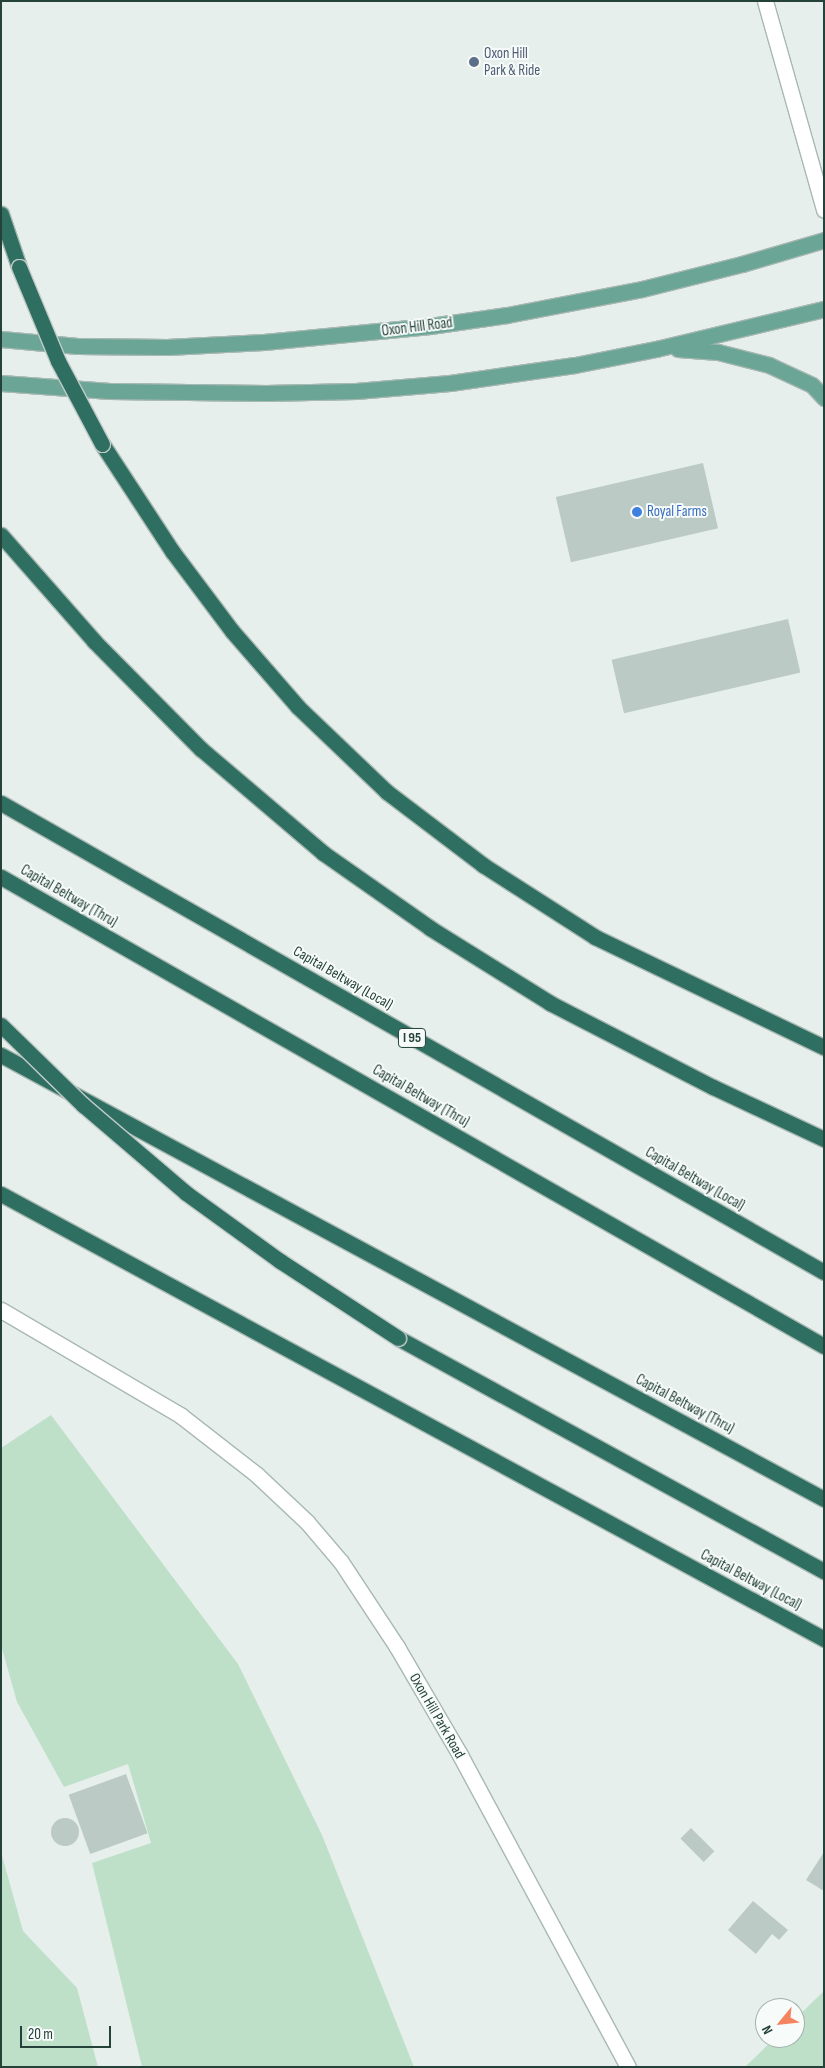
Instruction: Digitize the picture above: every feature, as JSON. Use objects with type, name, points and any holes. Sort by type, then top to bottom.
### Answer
[{"type":"highway","points":[[1,214],[19,267],[58,360],[102,444],[172,551],[232,631],[298,706],[387,792],[483,865],[595,937],[824,1048]]},
{"type":"highway","points":[[1,535],[94,641],[201,749],[323,853],[430,928],[550,1003],[713,1087],[824,1139]]},
{"type":"highway","name":"Capital Beltway (Local)","points":[[1,803],[824,1272]]},
{"type":"highway","name":"Capital Beltway (Thru)","points":[[1,877],[824,1346]]},
{"type":"highway","points":[[1,1025],[83,1105],[186,1193],[280,1261],[398,1338],[824,1571]]},
{"type":"highway","name":"Capital Beltway (Thru)","points":[[1,1055],[824,1499]]},
{"type":"highway","name":"Capital Beltway (Local)","points":[[1,1194],[824,1640]]},
{"type":"main road","name":"Oxon Hill Road","points":[[1,339],[78,346],[167,347],[264,342],[430,326],[535,310],[642,289],[742,264],[824,240]]},
{"type":"main road","points":[[1,383],[58,388],[153,392],[266,393],[356,391],[450,383],[575,365],[656,349],[824,309]]},
{"type":"main road","points":[[656,349],[718,352],[769,365],[812,385],[824,398]]},
{"type":"lane","points":[[764,1],[824,210]]},
{"type":"lane","name":"Oxon Hill Park Road","points":[[1,1310],[180,1415],[257,1475],[306,1522],[341,1562],[397,1647],[455,1746],[628,2067]]},
{"type":"green space","points":[[51,1415],[238,1664],[322,1835],[414,2067],[142,2067],[92,1863],[151,1843],[128,1764],[64,1787],[17,1702],[1,1645],[1,1448]]},
{"type":"green space","points":[[1,1852],[23,1931],[77,1988],[98,2067],[1,2067]]},
{"type":"green space","points":[[824,1991],[824,2067],[745,2067],[765,2048],[805,2048],[805,2009]]},
{"type":"building","name":"Royal Farms","points":[[703,463],[718,528],[571,562],[556,497]]},
{"type":"building","points":[[788,619],[800,673],[624,713],[612,660]]},
{"type":"building","points":[[126,1774],[148,1833],[90,1854],[69,1795]]},
{"type":"building","points":[[65,1818],[75,1822],[79,1832],[75,1842],[65,1846],[55,1842],[51,1832],[55,1822]]},
{"type":"building","points":[[691,1828],[714,1851],[704,1862],[680,1839]]},
{"type":"building","points":[[824,1852],[824,1891],[806,1880]]},
{"type":"building","points":[[753,1901],[788,1930],[779,1940],[772,1934],[756,1954],[728,1930]]},
{"type":"place","name":"Oxon Hill Park & Ride","points":[[474,62]]},
{"type":"place","name":"Royal Farms","points":[[637,512]]}]
